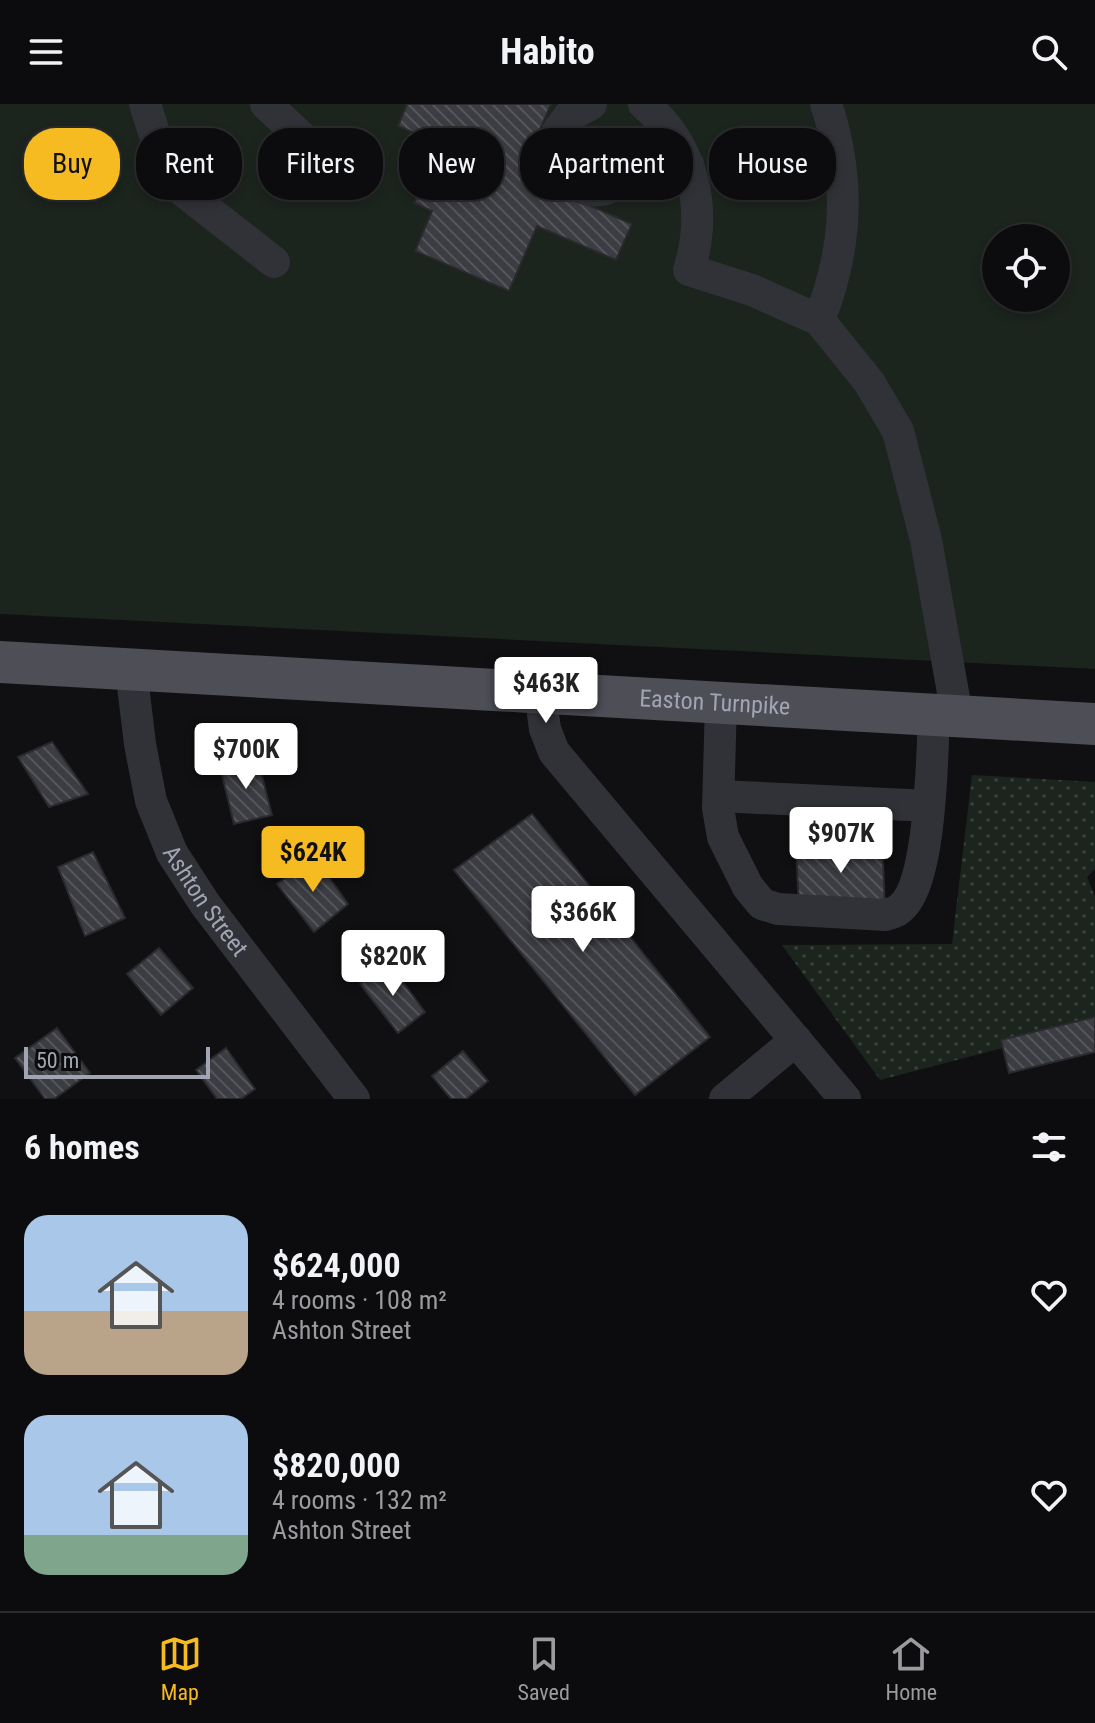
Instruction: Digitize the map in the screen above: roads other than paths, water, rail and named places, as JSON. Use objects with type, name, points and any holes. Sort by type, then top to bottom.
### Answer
[{"type":"main road","name":"Easton Turnpike","points":[[0,662],[1095,724]]},
{"type":"street","points":[[145,104],[169,180],[274,262]]},
{"type":"street","points":[[266,104],[292,128]]},
{"type":"street","points":[[563,128],[569,116],[591,104]]},
{"type":"street","points":[[644,104],[666,128]]},
{"type":"street","points":[[819,320],[839,260],[844,198],[839,151],[826,104]]},
{"type":"street","points":[[693,179],[698,228],[689,270],[752,290],[819,320],[869,382],[898,431],[926,540],[945,715],[929,806],[927,836],[910,894],[899,910],[886,915],[778,909],[762,904],[748,887],[723,837],[718,808],[721,702]]},
{"type":"street","name":"Ashton Street","points":[[131,669],[151,801],[172,853],[205,904],[354,1099]]},
{"type":"street","points":[[540,692],[545,729],[554,752],[845,1099]]},
{"type":"street","points":[[719,796],[929,806]]},
{"type":"street","points":[[725,1099],[796,1040]]}]
